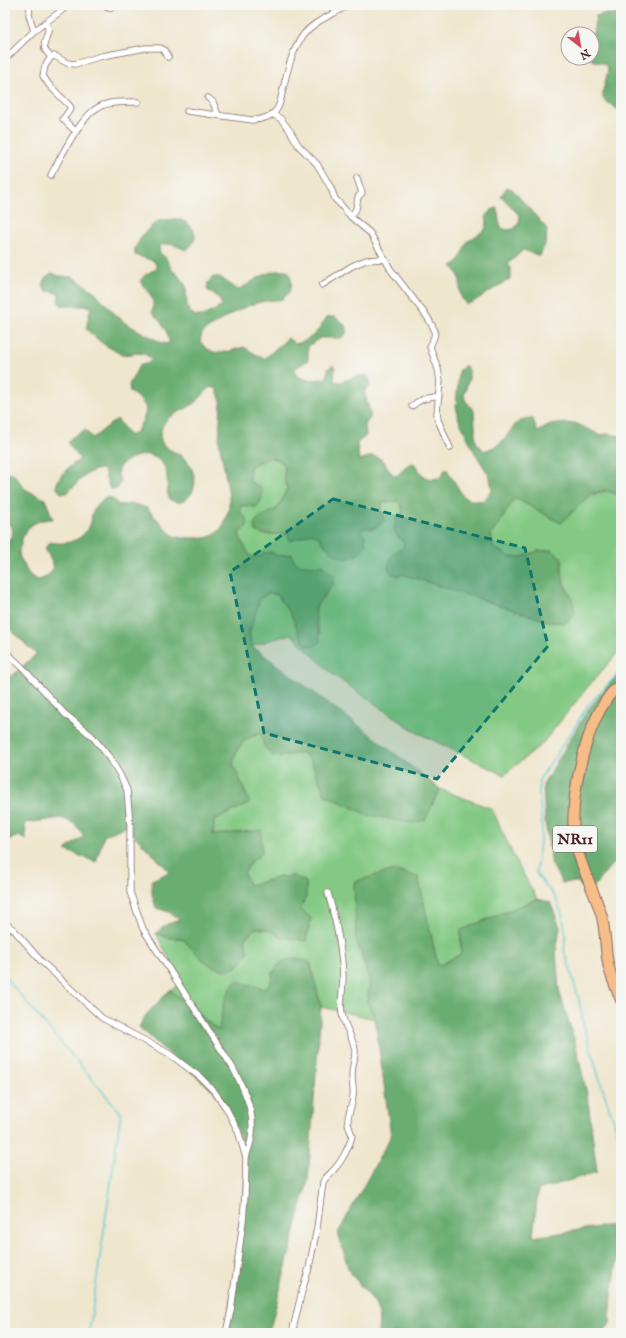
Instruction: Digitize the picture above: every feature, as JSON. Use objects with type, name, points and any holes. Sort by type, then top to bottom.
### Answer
[{"type":"highway","name":"NR11","points":[[621,683],[608,697],[590,732],[573,808],[573,828],[576,845],[584,872],[602,917],[609,969],[621,1000]]},
{"type":"street","points":[[30,5],[29,15],[34,31]]},
{"type":"street","points":[[5,59],[34,31],[69,5]]},
{"type":"street","points":[[104,5],[108,8],[112,8],[120,5]]},
{"type":"street","points":[[187,111],[256,120],[266,118],[278,108],[287,73],[301,38],[318,22],[335,14],[348,5]]},
{"type":"street","points":[[46,22],[49,31],[44,45],[51,57]]},
{"type":"street","points":[[51,57],[55,56],[66,63],[75,64],[102,56],[145,48],[160,48],[164,50],[168,57]]},
{"type":"street","points":[[51,57],[45,66],[43,76],[49,86],[71,108],[63,119],[76,132]]},
{"type":"street","points":[[208,98],[213,102],[218,115]]},
{"type":"street","points":[[50,175],[76,132],[94,110],[101,106],[116,103],[138,102]]},
{"type":"street","points":[[272,114],[281,120],[299,146],[317,164],[331,188],[335,199],[351,217],[370,233],[390,270],[428,318],[435,331],[430,348],[439,375],[437,413],[438,420],[450,448]]},
{"type":"street","points":[[351,217],[356,209],[358,197],[362,193],[357,178]]},
{"type":"street","points":[[322,285],[352,266],[366,260],[384,259]]},
{"type":"street","points":[[412,406],[417,401],[439,396]]},
{"type":"street","points":[[5,651],[22,667],[65,714],[100,744],[110,758],[125,785],[127,790],[130,824],[130,892],[143,929],[233,1068],[250,1105],[253,1124],[251,1140],[246,1158],[243,1220],[231,1310],[226,1333]]},
{"type":"street","points":[[292,1333],[317,1228],[323,1182],[325,1177],[336,1167],[349,1145],[352,1135],[348,1125],[347,1116],[352,1106],[352,1076],[355,1049],[342,1015],[343,977],[340,942],[328,893]]},
{"type":"street","points":[[5,923],[14,930],[41,961],[102,1018],[168,1053],[200,1077],[226,1108],[238,1131],[246,1158]]},
{"type":"highlighted area","points":[[333,499],[525,548],[548,646],[437,779],[264,733],[230,572]]},
{"type":"green space","points":[[603,14],[621,14],[621,112],[603,99],[603,91],[608,70],[605,64],[600,63],[600,26],[594,26],[596,16]]},
{"type":"green space","points":[[507,187],[513,190],[547,229],[546,242],[540,256],[523,250],[508,264],[511,270],[511,278],[473,302],[466,304],[460,293],[459,276],[452,266],[459,261],[468,241],[485,230],[487,222],[486,215],[491,210],[497,208],[501,228],[507,230],[514,229],[519,223],[520,216],[501,196]]},
{"type":"green space","points":[[179,219],[189,225],[194,233],[194,241],[186,250],[170,244],[159,246],[160,253],[166,258],[172,270],[178,275],[186,286],[187,306],[190,312],[196,316],[203,316],[222,305],[219,298],[207,290],[208,282],[213,277],[220,277],[238,290],[269,273],[276,271],[289,272],[292,285],[284,297],[280,300],[270,300],[250,305],[232,313],[207,329],[202,334],[200,341],[205,347],[214,352],[220,353],[244,347],[264,359],[288,338],[295,344],[302,342],[320,328],[327,317],[335,317],[347,327],[346,334],[341,338],[320,338],[308,346],[308,360],[294,370],[299,377],[311,380],[324,379],[327,376],[328,369],[333,365],[335,367],[334,382],[363,375],[368,376],[370,379],[370,386],[364,391],[371,416],[365,425],[366,436],[357,443],[359,460],[372,456],[376,457],[383,460],[391,473],[397,476],[411,463],[415,464],[423,476],[430,479],[439,478],[446,468],[463,496],[470,500],[483,501],[492,491],[490,477],[475,453],[459,420],[456,406],[459,371],[465,365],[469,371],[469,379],[464,394],[465,400],[474,411],[476,442],[484,451],[499,444],[517,423],[526,418],[533,418],[537,432],[552,424],[575,423],[600,435],[607,434],[621,436],[621,498],[619,495],[607,490],[591,494],[561,523],[515,498],[491,534],[493,547],[509,557],[522,557],[538,551],[552,550],[562,558],[564,586],[572,598],[575,613],[566,623],[551,622],[402,574],[398,576],[391,573],[388,568],[392,554],[404,547],[403,540],[397,536],[394,530],[397,516],[403,513],[402,506],[397,501],[383,502],[381,508],[384,521],[378,526],[360,530],[365,536],[366,543],[359,553],[350,558],[337,555],[312,533],[290,541],[288,534],[262,534],[256,531],[254,524],[258,519],[278,508],[287,489],[284,475],[285,468],[282,462],[270,458],[250,467],[249,481],[261,488],[262,499],[256,507],[241,505],[240,512],[248,523],[245,529],[239,532],[240,538],[250,556],[258,557],[264,553],[271,552],[277,556],[292,554],[294,561],[300,565],[323,566],[334,576],[329,590],[320,599],[316,607],[315,615],[320,642],[315,647],[306,645],[299,634],[291,614],[277,595],[269,593],[263,596],[259,601],[249,634],[252,646],[375,738],[440,789],[425,820],[412,823],[368,815],[325,795],[311,761],[302,752],[287,756],[273,756],[264,747],[261,733],[246,739],[237,750],[233,764],[250,803],[214,820],[213,835],[261,830],[262,853],[251,862],[244,874],[250,886],[279,877],[294,876],[306,882],[306,897],[300,909],[311,918],[306,941],[282,937],[269,930],[256,928],[245,938],[248,951],[243,961],[232,969],[224,970],[216,968],[201,958],[182,938],[168,938],[156,933],[167,924],[180,920],[169,912],[156,908],[152,894],[152,880],[170,872],[125,826],[104,836],[96,862],[65,850],[84,836],[75,824],[62,818],[25,823],[26,840],[19,836],[10,839],[5,844],[5,669],[11,677],[36,654],[5,625],[5,539],[10,539],[13,531],[5,517],[5,472],[13,474],[24,488],[45,499],[53,519],[36,522],[32,525],[25,533],[20,548],[19,553],[26,570],[31,576],[38,580],[48,576],[54,567],[45,548],[50,542],[69,542],[80,537],[91,522],[92,513],[95,507],[108,497],[119,505],[134,504],[147,508],[168,531],[174,536],[182,538],[206,538],[214,535],[224,524],[229,509],[229,495],[219,441],[221,402],[217,389],[211,387],[189,407],[170,417],[163,425],[161,430],[160,437],[163,444],[183,457],[191,468],[195,480],[192,492],[189,497],[183,501],[177,502],[169,499],[167,474],[165,469],[160,461],[150,455],[141,455],[131,458],[120,467],[118,470],[118,475],[121,482],[117,489],[110,489],[103,469],[92,471],[87,474],[67,493],[61,493],[56,487],[62,474],[80,459],[68,443],[72,437],[85,430],[93,438],[117,419],[130,436],[136,433],[143,420],[146,410],[142,402],[130,392],[129,385],[140,364],[147,364],[152,359],[145,354],[138,353],[122,355],[102,343],[86,329],[91,306],[62,306],[58,301],[59,294],[46,291],[43,284],[46,277],[52,273],[59,276],[73,277],[95,292],[125,323],[162,343],[169,344],[166,331],[152,312],[152,298],[140,281],[145,275],[157,268],[154,261],[135,255],[135,248],[144,233],[160,220]]},
{"type":"green space","points":[[270,458],[282,462],[285,468],[284,475],[287,489],[278,508],[258,519],[254,524],[256,531],[262,534],[289,534],[290,541],[312,533],[318,536],[326,547],[345,559],[358,554],[360,530],[366,528],[373,529],[384,521],[381,508],[383,502],[397,501],[402,506],[403,513],[397,536],[403,540],[404,547],[398,576],[402,574],[551,622],[565,623],[572,598],[563,579],[562,558],[538,551],[522,557],[509,557],[493,547],[491,534],[515,498],[561,523],[584,500],[591,496],[606,492],[618,495],[621,498],[621,649],[586,689],[542,744],[504,775],[416,732],[332,674],[291,634],[252,646],[249,634],[259,601],[263,596],[269,593],[277,595],[291,614],[299,634],[320,635],[315,614],[316,607],[334,583],[323,566],[300,565],[294,561],[292,554],[277,556],[264,553],[258,557],[250,556],[240,538],[239,532],[245,529],[245,517],[240,512],[241,505],[261,488],[249,481],[250,467]]},
{"type":"green space","points":[[621,672],[621,857],[608,869],[587,895],[578,882],[562,883],[552,865],[545,821],[543,785],[589,708]]},
{"type":"green space","points":[[261,733],[287,756],[302,752],[311,761],[325,795],[424,820],[440,789],[492,809],[513,855],[537,899],[461,930],[461,954],[438,966],[418,877],[356,939],[370,982],[367,1002],[375,1019],[321,1007],[310,962],[273,972],[270,985],[264,989],[237,981],[223,1004],[219,1031],[170,990],[182,984],[156,933],[168,938],[182,938],[202,959],[248,951],[245,938],[256,928],[269,930],[282,937],[306,897],[294,876],[279,877],[250,886],[244,874],[251,862],[262,853],[213,835],[214,820],[250,803],[233,764],[237,750],[246,739]]},
{"type":"green space","points":[[393,870],[418,877],[438,966],[461,954],[461,930],[537,899],[550,902],[560,927],[556,952],[559,990],[575,1042],[587,1094],[597,1172],[538,1190],[533,1237],[612,1225],[618,1255],[612,1295],[610,1323],[604,1333],[378,1333],[379,1315],[375,1303],[349,1271],[338,1233],[391,1136],[375,1019],[367,1002],[370,982],[356,939],[354,882]]},
{"type":"green space","points":[[296,958],[310,962],[321,1007],[308,1180],[269,1333],[226,1333],[243,1221],[246,1158],[238,1131],[214,1091],[139,1027],[146,1015],[170,990],[219,1031],[222,1011],[226,998],[232,986],[237,981],[264,989],[270,985],[275,969],[281,963]]},
{"type":"waterway","points":[[621,671],[588,705],[539,780],[542,829],[536,872],[555,897],[562,914],[566,935],[564,950],[579,1000],[584,1026],[600,1081],[621,1142]]},
{"type":"waterway","points":[[5,977],[121,1113],[89,1333]]}]
